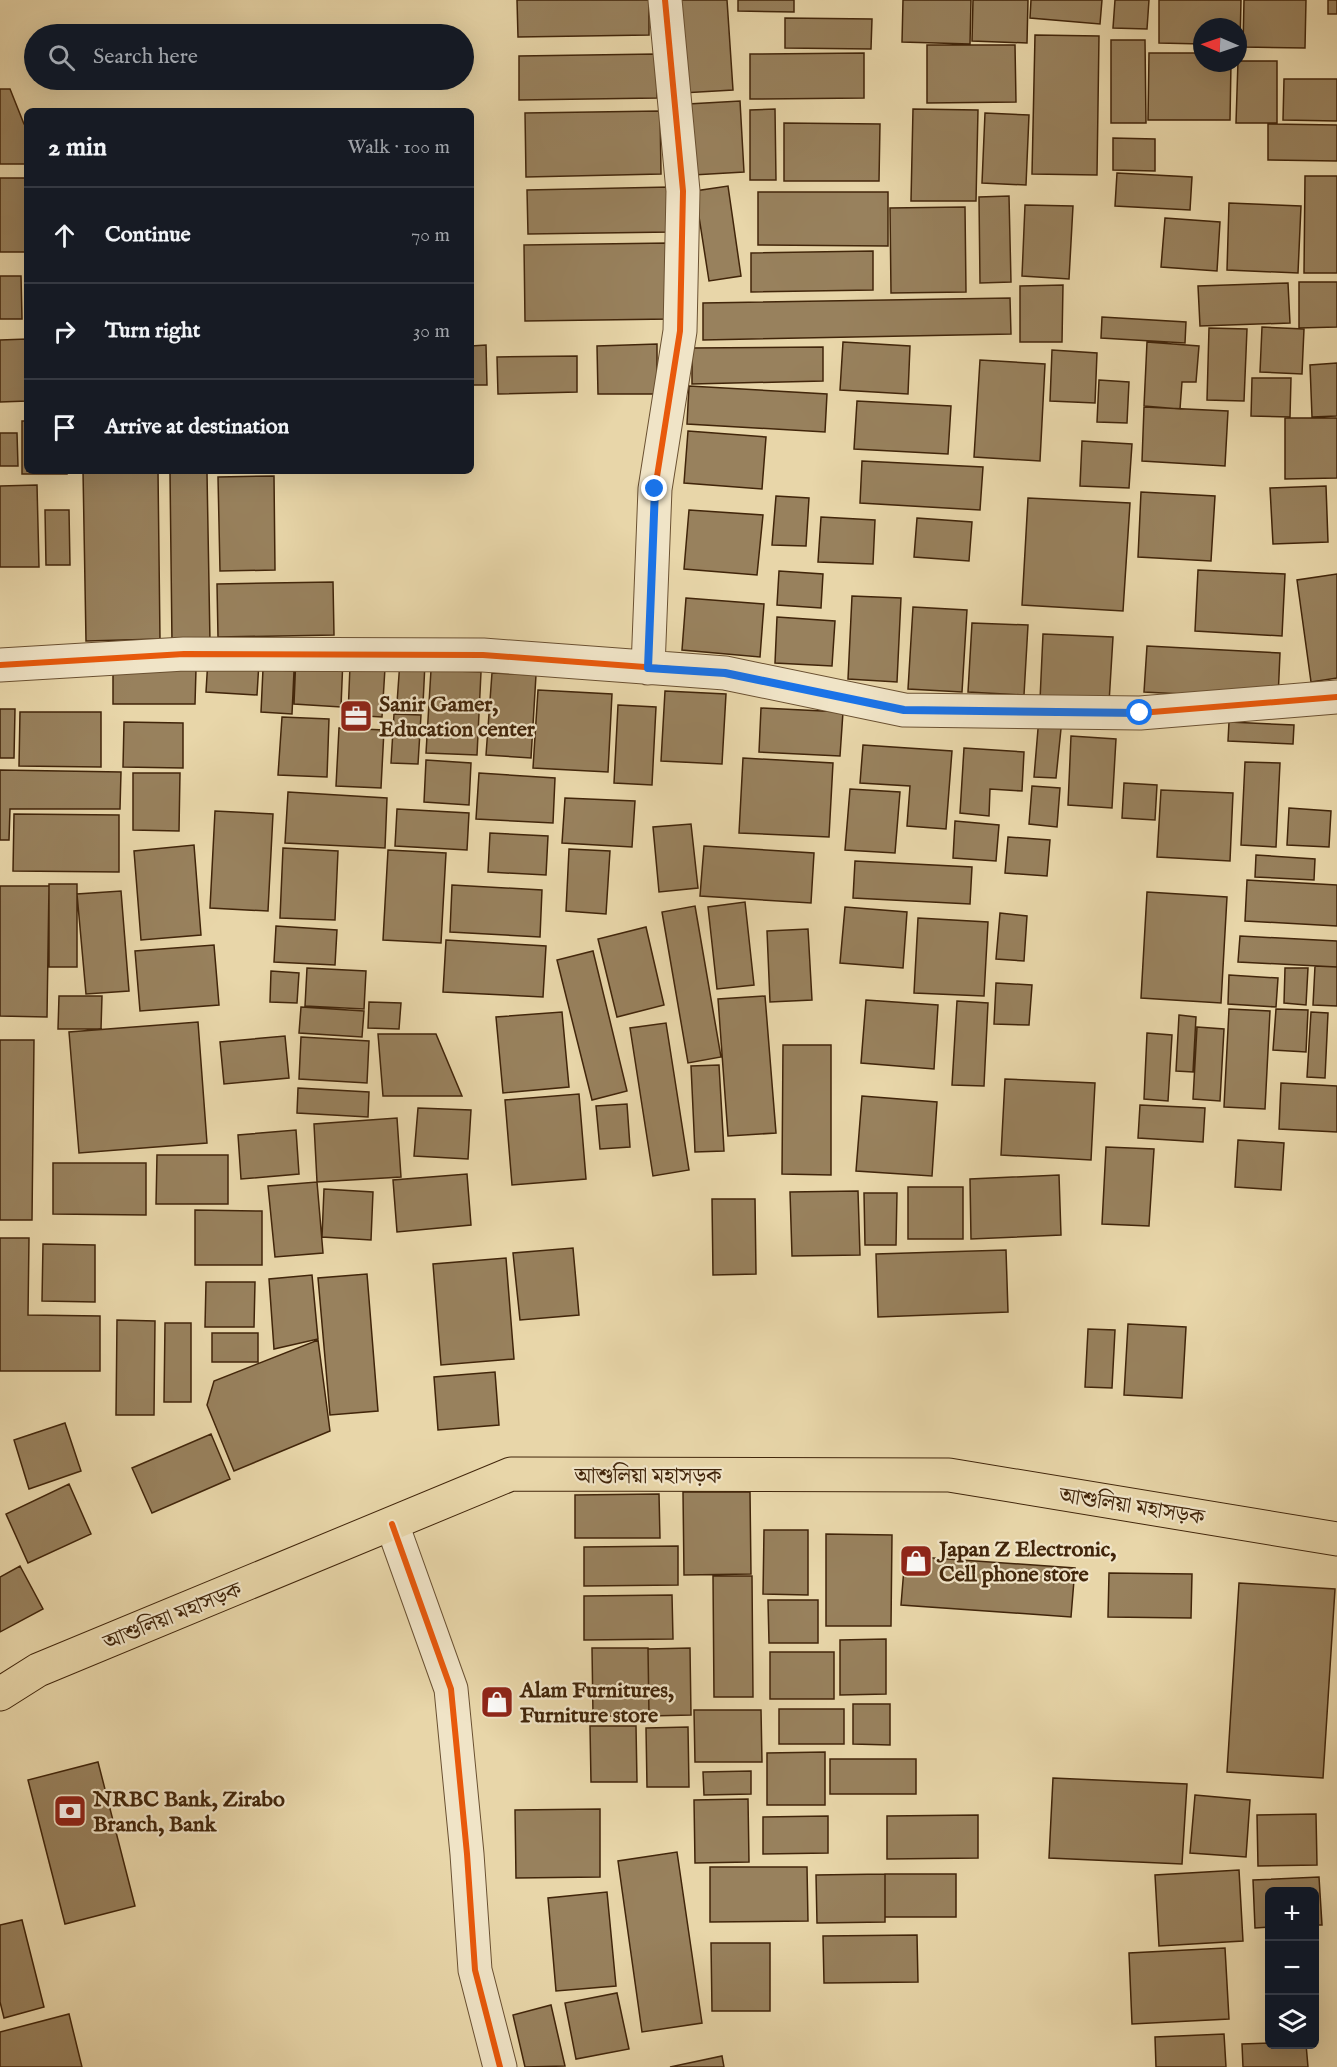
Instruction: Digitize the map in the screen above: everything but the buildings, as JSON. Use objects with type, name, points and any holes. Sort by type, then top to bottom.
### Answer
[{"type":"highway","name":"আশুলিয়া মহাসড়ক","points":[[0,1694],[38,1670],[511,1474],[950,1475],[1337,1539]]},
{"type":"street","points":[[648,668],[655,489],[680,331],[683,191],[665,0]]},
{"type":"street","points":[[0,664],[184,654],[483,655],[725,673],[904,710],[1140,713],[1337,697]]},
{"type":"street","points":[[392,1524],[451,1689],[467,1854],[475,1970],[500,2067]]},
{"type":"cycle path","points":[[648,668],[655,489],[680,331],[683,191],[665,0]]},
{"type":"cycle path","points":[[0,665],[184,654],[483,655],[725,673],[904,710],[1140,713],[1337,697]]},
{"type":"cycle path","points":[[392,1524],[451,1689],[467,1854],[475,1970],[500,2067]]},
{"type":"place","name":"Sanir Gamer, Education center","points":[[356,716]]},
{"type":"place","name":"Japan Z Electronic, Cell phone store","points":[[916,1561]]},
{"type":"place","name":"Alam Furnitures, Furniture store","points":[[497,1702]]},
{"type":"place","name":"NRBC Bank, Zirabo Branch, Bank","points":[[70,1811]]},
{"type":"route","points":[[655,489],[648,668],[725,673],[904,710],[1140,713]]}]
